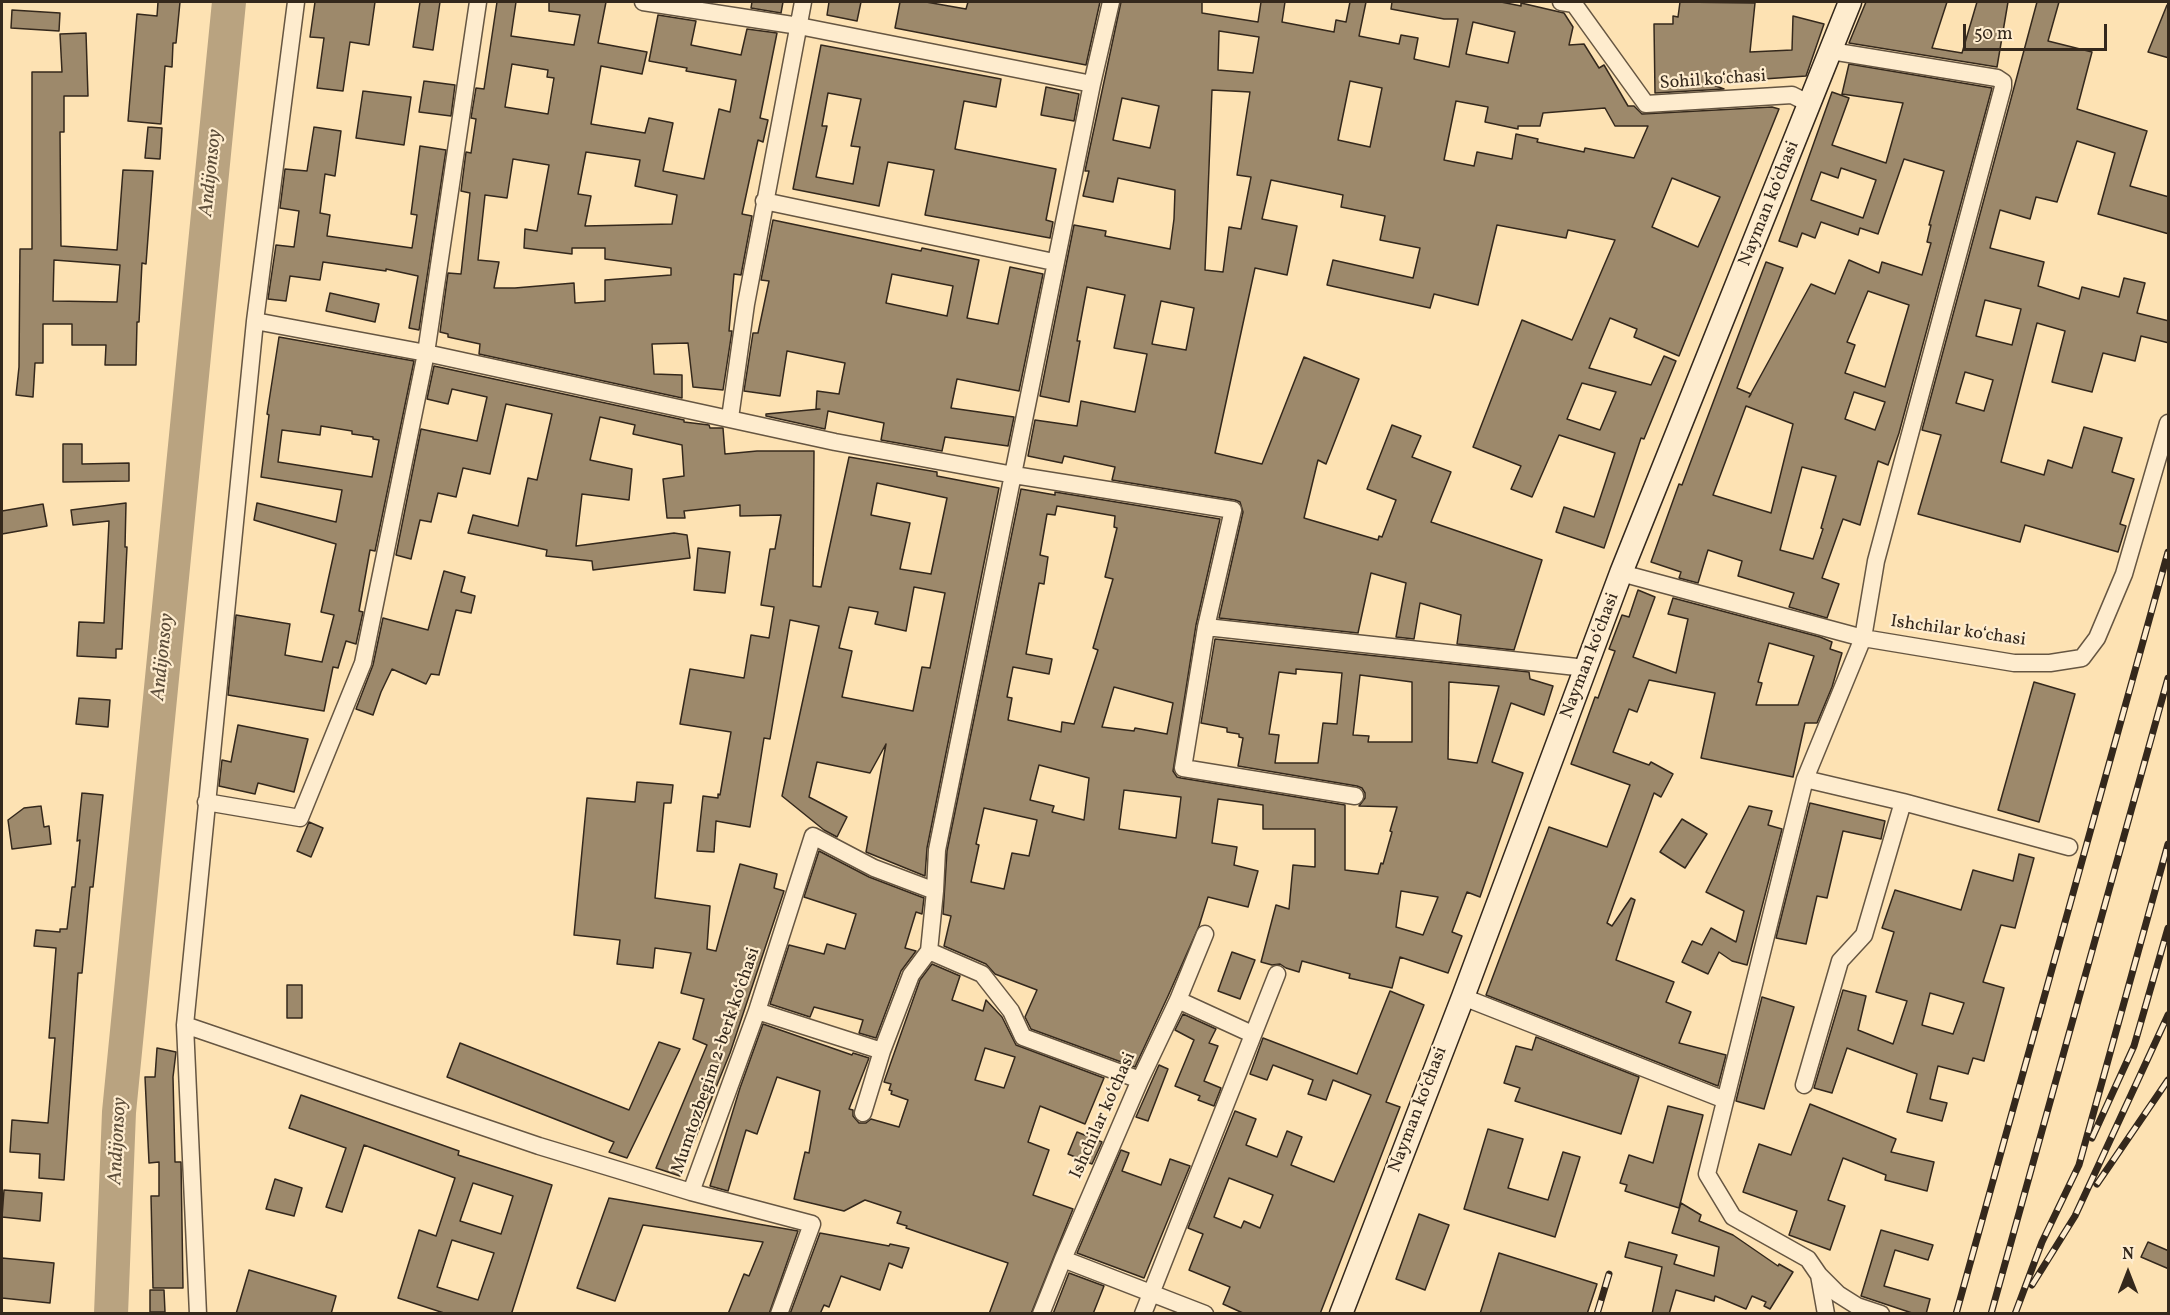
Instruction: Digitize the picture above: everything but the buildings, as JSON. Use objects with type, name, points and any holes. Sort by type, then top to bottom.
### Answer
[{"type":"main road","name":"Nayman koʻchasi","points":[[1341,1314],[1463,997],[1621,573],[1850,2]]},
{"type":"street","points":[[198,1314],[185,1025],[255,321],[296,2]]},
{"type":"street","points":[[206,802],[300,818],[363,663],[426,353],[478,2]]},
{"type":"street","points":[[643,2],[799,26],[1092,84]]},
{"type":"street","points":[[729,418],[764,201],[803,2]]},
{"type":"street","points":[[863,1113],[882,1051],[911,975],[929,951],[937,850],[1092,84],[1111,2]]},
{"type":"street","name":"Sohil koʻchasi","points":[[1561,2],[1574,4],[1646,104],[1792,96],[1810,104]]},
{"type":"street","points":[[1831,51],[1997,78],[2003,82],[1876,561],[1863,638],[1804,779],[1707,1174],[1733,1217],[1808,1260],[1838,1294],[1857,1306],[1881,1314]]},
{"type":"street","points":[[764,201],[1049,261]]},
{"type":"street","points":[[255,321],[426,353],[835,442],[1014,475],[1233,510],[1206,627],[1183,768],[1355,796]]},
{"type":"street","name":"Ishchilar koʻchasi","points":[[1621,573],[1863,638],[2014,663],[2050,663],[2082,658],[2097,638],[2124,574],[2169,423]]},
{"type":"street","points":[[1206,627],[1586,668]]},
{"type":"street","points":[[1804,779],[1903,802],[2069,847]]},
{"type":"street","points":[[1804,1085],[1840,961],[1864,935],[1903,802]]},
{"type":"street","name":"Mumtozbegim 2-berk koʻchasi","points":[[779,1314],[812,1224],[691,1192],[757,1011],[813,836],[874,868],[935,891]]},
{"type":"street","name":"Ishchilar koʻchasi","points":[[1041,1314],[1140,1080],[1205,934]]},
{"type":"street","points":[[929,951],[982,975],[1011,1011],[1023,1037],[1140,1080]]},
{"type":"street","points":[[1143,1314],[1276,974]]},
{"type":"street","points":[[1463,997],[1725,1100]]},
{"type":"street","points":[[1178,999],[1252,1034]]},
{"type":"street","points":[[757,1011],[882,1051]]},
{"type":"street","points":[[185,1025],[539,1146],[691,1192]]},
{"type":"street","points":[[1063,1260],[1205,1314]]},
{"type":"street","points":[[1819,1275],[1826,1314]]},
{"type":"waterway","name":"Andijonsoy","points":[[111,1314],[119,1112],[229,2]]},
{"type":"railway","points":[[1956,1314],[2168,552]]},
{"type":"railway","points":[[1991,1314],[2168,678]]},
{"type":"railway","points":[[2015,1314],[2042,1242],[2079,1165],[2168,844]]},
{"type":"railway","points":[[2092,1138],[2134,1046],[2168,928]]},
{"type":"railway","points":[[2032,1285],[2075,1216],[2168,1015]]},
{"type":"railway","points":[[2097,1184],[2168,1080]]},
{"type":"railway","points":[[1597,1314],[1609,1274]]}]
